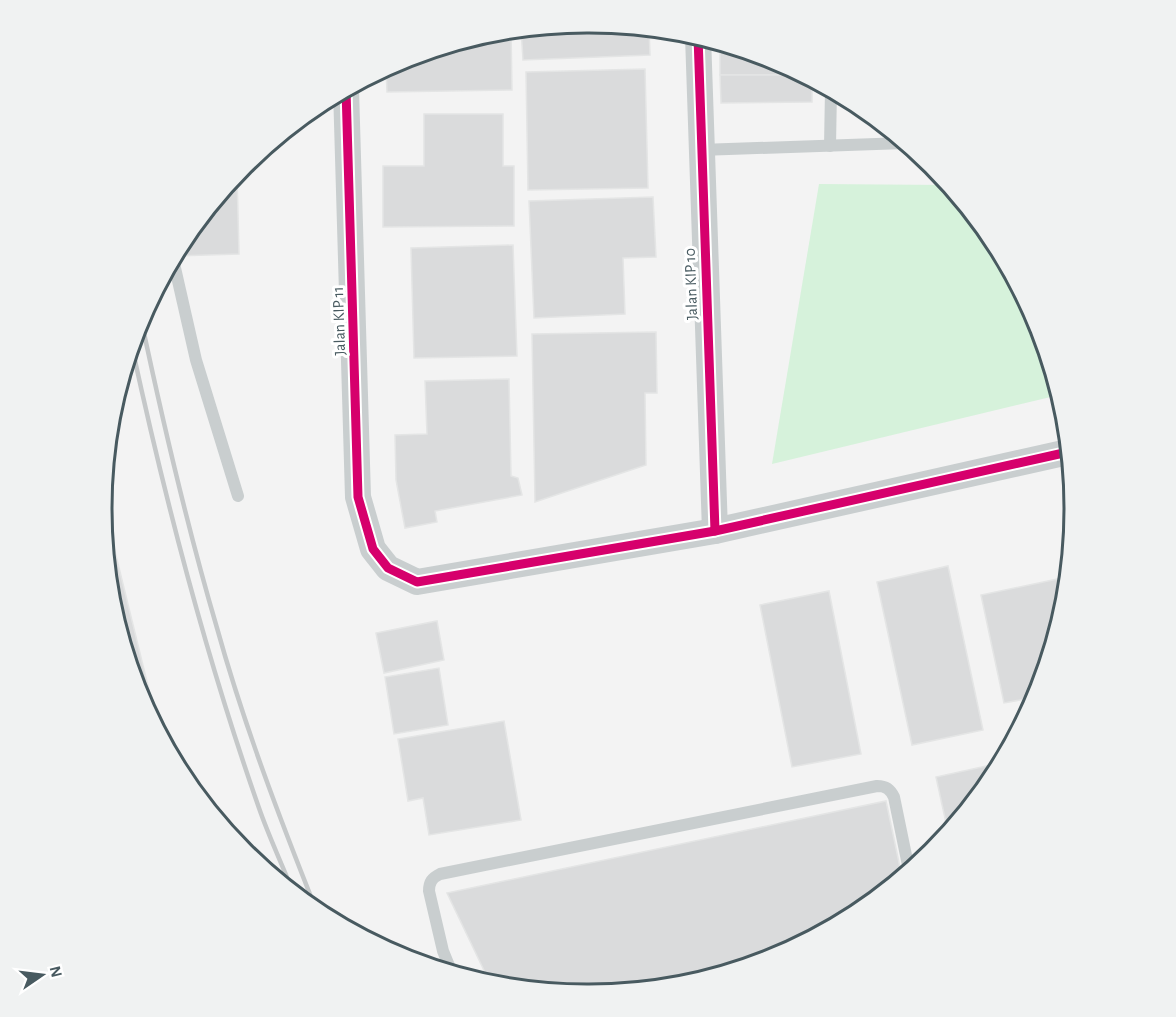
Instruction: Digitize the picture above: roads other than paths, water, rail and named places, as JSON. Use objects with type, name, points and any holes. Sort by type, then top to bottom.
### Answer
[{"type":"street","name":"Jalan KIP 10","points":[[698,46],[715,531]]},
{"type":"street","name":"Jalan KIP 11","points":[[346,99],[358,497],[373,549],[388,568],[417,582],[715,531]]},
{"type":"street","points":[[715,531],[1060,454]]},
{"type":"lane","points":[[830,146],[831,100]]},
{"type":"lane","points":[[700,150],[893,143]]},
{"type":"lane","points":[[176,271],[196,360],[238,496]]},
{"type":"lane","points":[[448,963],[429,891],[429,884],[434,877],[440,874],[877,786],[884,786],[894,797],[907,861]]},
{"type":"railway","points":[[145,337],[167,436],[206,590],[263,772],[310,894]]},
{"type":"railway","points":[[136,363],[173,522],[204,637],[259,808],[286,876]]}]
